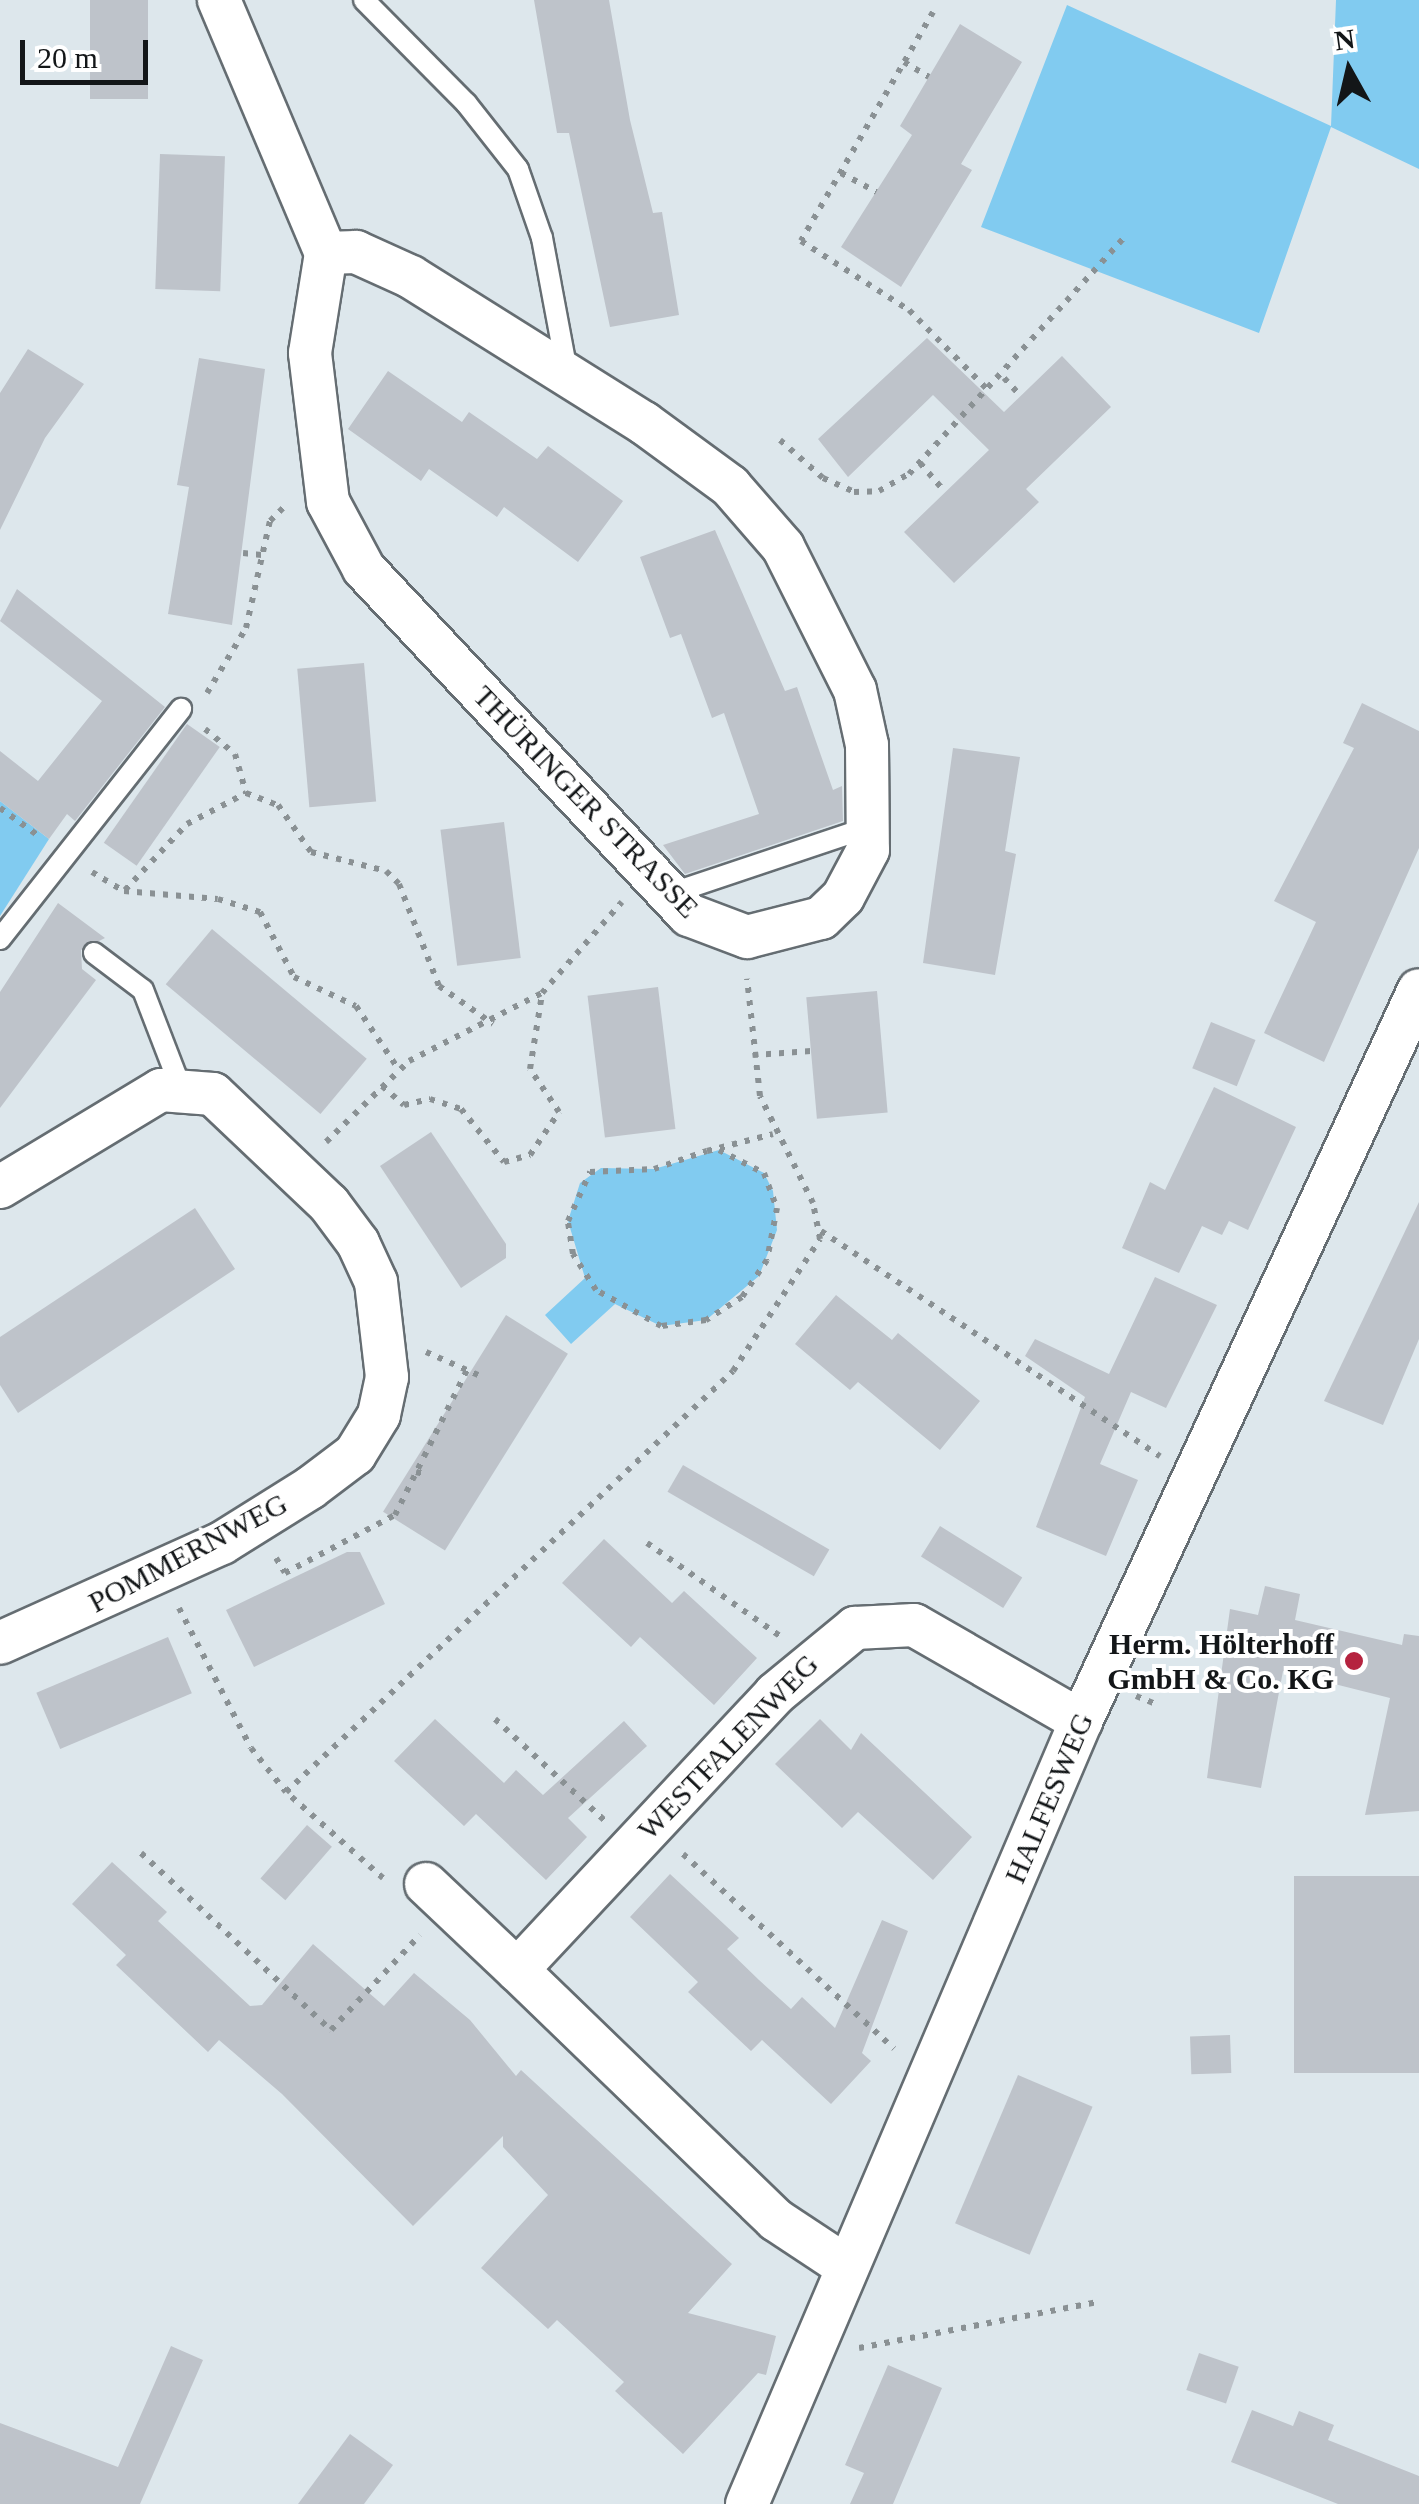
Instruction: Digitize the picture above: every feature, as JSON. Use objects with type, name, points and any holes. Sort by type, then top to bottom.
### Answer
[{"type":"street","points":[[219,0],[326,253]]},
{"type":"street","name":"THÜRINGER STRASSE","points":[[356,252],[412,277],[568,376],[730,486],[783,546],[855,690],[872,826],[844,897],[801,926],[746,937],[689,915],[364,570],[326,492],[310,353],[326,253],[356,252]]},
{"type":"street","name":"HALFESWEG","points":[[747,2504],[1081,1721],[1419,990]]},
{"type":"street","points":[[0,1187],[180,1086]]},
{"type":"street","name":"POMMERNWEG","points":[[0,1643],[222,1542],[310,1488],[367,1436],[387,1376],[376,1282],[346,1225],[230,1105],[180,1086]]},
{"type":"street","name":"WESTFALENWEG","points":[[517,1970],[805,1664],[855,1628],[914,1625],[1081,1721]]},
{"type":"street","points":[[437,1895],[776,2220],[847,2266]]},
{"type":"lane","points":[[364,0],[466,103],[518,168],[545,252],[568,376]]},
{"type":"lane","points":[[0,940],[180,709]]},
{"type":"lane","points":[[656,883],[872,826]]},
{"type":"lane","points":[[94,954],[144,990],[180,1086]]},
{"type":"path","points":[[933,12],[801,241],[909,310],[990,392]]},
{"type":"path","points":[[904,62],[930,77]]},
{"type":"path","points":[[840,173],[876,192]]},
{"type":"path","points":[[780,440],[822,478],[854,492],[879,490],[920,463],[1004,378],[1123,238]]},
{"type":"path","points":[[1004,378],[1022,396]]},
{"type":"path","points":[[920,463],[945,492]]},
{"type":"path","points":[[246,793],[236,754],[180,709],[209,692],[246,628],[262,555],[280,510],[326,492]]},
{"type":"path","points":[[244,553],[262,555]]},
{"type":"path","points":[[124,891],[187,824],[246,793],[278,805],[311,852],[386,871],[409,897],[438,986],[493,1024]]},
{"type":"path","points":[[0,808],[46,842]]},
{"type":"path","points":[[64,856],[124,891],[218,898],[260,912],[294,977],[356,1006],[398,1070]]},
{"type":"path","points":[[297,1172],[398,1070],[438,1044],[493,1024],[542,993],[656,883]]},
{"type":"path","points":[[747,991],[753,1055],[774,1134],[820,1230],[1191,1476]]},
{"type":"path","points":[[382,1086],[404,1105],[430,1100],[461,1110],[504,1162],[530,1155],[560,1112],[530,1069],[542,993]]},
{"type":"path","points":[[753,1055],[811,1051]]},
{"type":"path","points":[[720,1150],[764,1173],[776,1208],[767,1260],[742,1297],[706,1320],[671,1326],[596,1290],[569,1235],[580,1183],[601,1168],[654,1169],[774,1134]]},
{"type":"path","points":[[286,1792],[733,1370],[820,1230]]},
{"type":"path","points":[[416,1472],[428,1475]]},
{"type":"path","points":[[647,1543],[786,1641],[805,1664]]},
{"type":"path","points":[[178,1607],[251,1748],[286,1792],[365,1861]]},
{"type":"path","points":[[495,1719],[643,1836],[929,2080]]},
{"type":"path","points":[[141,1853],[331,2030],[437,1895]]},
{"type":"path","points":[[816,2342],[850,2350],[1098,2302]]},
{"type":"shaded area","points":[[1336,0],[1419,0],[1419,169],[1331,127],[1259,333],[981,227],[1067,5],[1331,126]]},
{"type":"shaded area","points":[[0,801],[49,839],[0,916]]},
{"type":"shaded area","points":[[719,1150],[764,1173],[773,1191],[777,1230],[759,1276],[706,1320],[661,1326],[615,1304],[571,1344],[545,1315],[585,1278],[568,1221],[580,1183],[601,1168],[654,1169]]},
{"type":"building","points":[[90,0],[148,0],[148,99],[90,99]]},
{"type":"building","points":[[534,0],[609,0],[630,120],[653,213],[662,212],[679,315],[610,327],[569,133],[557,133]]},
{"type":"building","points":[[960,24],[1022,62],[961,164],[972,170],[901,287],[841,247],[912,135],[900,126]]},
{"type":"building","points":[[160,154],[225,156],[220,291],[155,289]]},
{"type":"building","points":[[927,338],[1004,412],[1062,356],[1111,407],[1026,489],[1039,502],[954,583],[904,532],[989,450],[933,395],[848,477],[818,439]]},
{"type":"building","points":[[28,349],[84,384],[45,438],[0,530],[0,393]]},
{"type":"building","points":[[199,358],[265,369],[232,625],[168,614],[189,487],[177,485]]},
{"type":"building","points":[[388,371],[462,422],[469,412],[537,459],[548,446],[623,501],[578,562],[504,507],[497,517],[429,469],[421,481],[348,429]]},
{"type":"building","points":[[715,530],[785,691],[797,687],[833,790],[842,786],[843,821],[685,874],[663,845],[759,814],[724,713],[712,718],[681,634],[670,638],[640,557]]},
{"type":"building","points":[[17,589],[165,707],[75,821],[67,814],[49,839],[0,801],[0,751],[38,781],[102,701],[0,621]]},
{"type":"building","points":[[364,663],[376,801],[309,807],[297,669]]},
{"type":"building","points":[[1362,703],[1419,731],[1419,848],[1324,1062],[1264,1033],[1316,922],[1274,901],[1354,748],[1343,743]]},
{"type":"building","points":[[187,724],[220,747],[137,866],[104,843]]},
{"type":"building","points":[[953,748],[1020,757],[1005,851],[1016,854],[995,975],[923,963]]},
{"type":"building","points":[[504,822],[521,958],[457,966],[440,830]]},
{"type":"building","points":[[58,903],[105,938],[81,950],[82,969],[96,980],[0,1108],[0,992]]},
{"type":"building","points":[[212,929],[367,1059],[320,1114],[166,984]]},
{"type":"building","points":[[658,987],[675,1129],[605,1138],[588,996]]},
{"type":"building","points":[[877,991],[888,1113],[817,1119],[806,997]]},
{"type":"building","points":[[1211,1022],[1256,1040],[1237,1086],[1192,1068]]},
{"type":"building","points":[[1214,1087],[1296,1127],[1248,1230],[1229,1221],[1222,1235],[1202,1226],[1179,1273],[1122,1248],[1150,1182],[1165,1190]]},
{"type":"building","points":[[431,1132],[506,1244],[506,1258],[461,1288],[380,1166]]},
{"type":"building","points":[[1419,1202],[1419,1339],[1383,1425],[1324,1401]]},
{"type":"building","points":[[195,1208],[235,1269],[18,1413],[0,1385],[0,1337]]},
{"type":"building","points":[[1155,1277],[1217,1305],[1166,1408],[1131,1392],[1100,1464],[1138,1480],[1106,1556],[1036,1527],[1085,1397],[1025,1356],[1035,1339],[1109,1374]]},
{"type":"building","points":[[836,1295],[892,1340],[898,1333],[980,1401],[940,1450],[858,1382],[850,1390],[795,1344]]},
{"type":"building","points":[[506,1315],[568,1354],[445,1550],[383,1512]]},
{"type":"building","points":[[683,1465],[829,1550],[814,1576],[668,1492]]},
{"type":"building","points":[[940,1526],[1022,1577],[1003,1608],[921,1557]]},
{"type":"building","points":[[604,1539],[672,1603],[684,1591],[757,1658],[714,1705],[640,1637],[631,1647],[562,1583]]},
{"type":"building","points":[[347,1552],[360,1552],[385,1604],[254,1667],[226,1610]]},
{"type":"building","points":[[1265,1586],[1300,1594],[1295,1620],[1402,1645],[1404,1634],[1419,1636],[1419,1811],[1365,1815],[1390,1698],[1283,1671],[1261,1788],[1207,1778],[1230,1609],[1258,1615]]},
{"type":"building","points":[[168,1637],[192,1693],[60,1749],[36,1693]]},
{"type":"building","points":[[435,1719],[504,1783],[516,1770],[543,1795],[624,1721],[647,1746],[568,1818],[587,1837],[546,1880],[476,1814],[464,1826],[394,1761]]},
{"type":"building","points":[[820,1719],[851,1750],[861,1733],[972,1837],[933,1880],[858,1812],[842,1828],[775,1764]]},
{"type":"building","points":[[307,1825],[332,1847],[285,1900],[260,1879]]},
{"type":"building","points":[[112,1862],[167,1912],[158,1921],[250,2006],[262,2005],[313,1944],[384,2006],[414,1973],[470,2020],[516,2076],[521,2070],[732,2264],[688,2313],[776,2336],[766,2375],[758,2373],[683,2454],[615,2391],[624,2382],[557,2320],[548,2329],[481,2268],[548,2195],[503,2147],[503,2136],[413,2226],[282,2094],[219,2040],[208,2052],[116,1965],[126,1955],[72,1904]]},
{"type":"building","points":[[670,1874],[739,1938],[727,1949],[759,1980],[791,2009],[802,1997],[835,2028],[882,1920],[908,1931],[862,2053],[871,2061],[831,2104],[762,2040],[751,2051],[688,1992],[698,1982],[630,1917]]},
{"type":"building","points":[[1294,1876],[1419,1876],[1419,2073],[1294,2073]]},
{"type":"building","points":[[1230,2035],[1231,2073],[1191,2074],[1190,2036]]},
{"type":"building","points":[[1018,2075],[1093,2107],[1030,2255],[955,2223]]},
{"type":"building","points":[[171,2346],[203,2360],[140,2504],[0,2504],[0,2423],[118,2467]]},
{"type":"building","points":[[1199,2353],[1239,2367],[1226,2404],[1186,2390]]},
{"type":"building","points":[[888,2365],[942,2388],[893,2504],[850,2504],[864,2473],[845,2465]]},
{"type":"building","points":[[1252,2410],[1293,2426],[1299,2411],[1334,2425],[1328,2440],[1419,2476],[1419,2504],[1338,2504],[1231,2462]]},
{"type":"building","points":[[350,2434],[393,2465],[364,2504],[298,2504]]},
{"type":"place","name":"Herm. Hölterhoff GmbH & Co. KG","points":[[1354,1661]]}]
